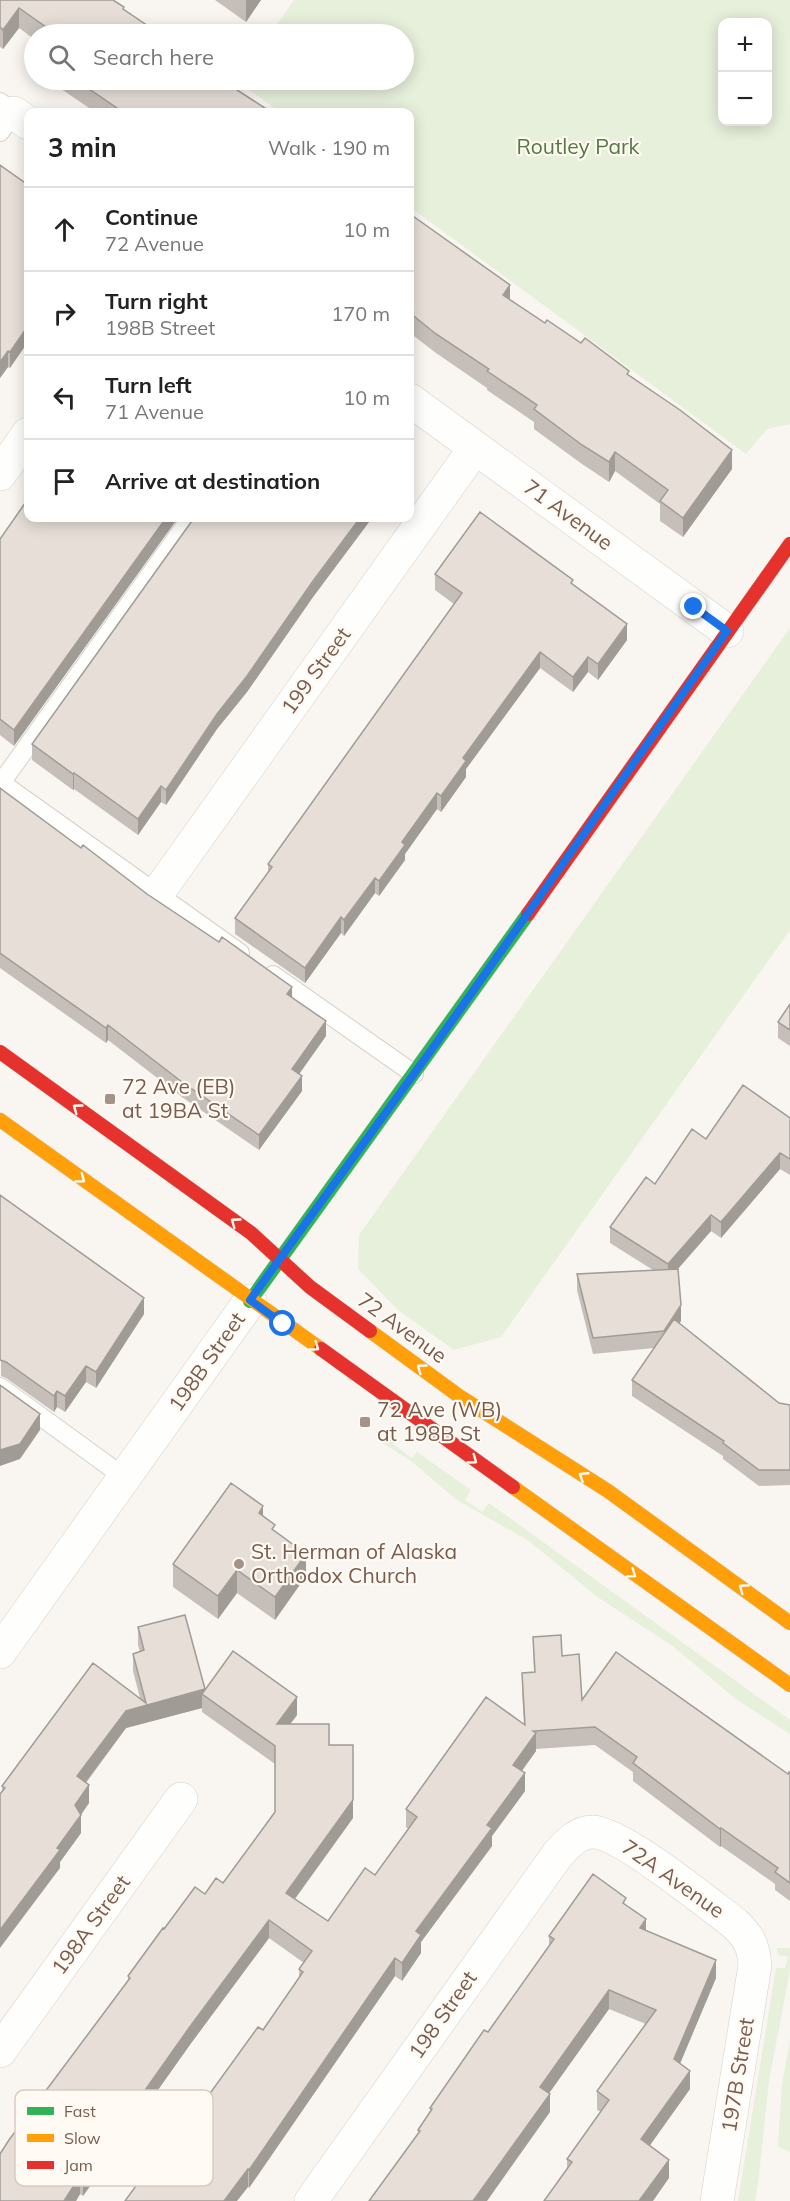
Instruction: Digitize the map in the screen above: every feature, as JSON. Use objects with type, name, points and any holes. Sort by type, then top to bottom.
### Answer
[{"type":"main road","name":"198B Street","points":[[250,1300],[414,1074],[790,544]]},
{"type":"main road","name":"72 Avenue","points":[[0,1052],[251,1233],[319,1294],[459,1396],[608,1491],[790,1623]]},
{"type":"main road","points":[[0,1120],[790,1685]]},
{"type":"street","name":"71 Avenue","points":[[414,403],[727,631]]},
{"type":"street","points":[[0,474],[24,440]]},
{"type":"street","name":"199 Street","points":[[157,894],[476,448]]},
{"type":"street","name":"198B Street","points":[[0,1652],[250,1300]]},
{"type":"street","name":"198A Street","points":[[0,2051],[181,1799]]},
{"type":"street","name":"72A Avenue","points":[[581,1835],[600,1832],[626,1844],[734,1923],[747,1935],[754,1948]]},
{"type":"street","name":"198 Street","points":[[311,2201],[552,1862],[570,1841],[581,1835]]},
{"type":"street","name":"197B Street","points":[[717,2201],[755,1965],[754,1948]]},
{"type":"lane","points":[[188,522],[1,783],[414,1074]]},
{"type":"lane","points":[[0,1387],[124,1477]]},
{"type":"green space","name":"Routley Park","points":[[294,0],[790,0],[790,424],[767,429],[746,454],[414,210],[414,108],[274,108],[249,90],[414,90],[414,24],[277,24]]},
{"type":"green space","points":[[790,628],[790,930],[501,1337],[454,1350],[398,1310],[358,1269],[359,1235]]},
{"type":"green space","points":[[389,1431],[397,1437],[393,1444],[412,1458],[417,1452],[471,1490],[465,1500],[482,1512],[489,1503],[790,1720],[790,1734],[736,1699],[674,1647],[596,1596],[529,1541],[457,1500],[411,1461],[381,1442]]},
{"type":"green space","points":[[777,1948],[790,1948],[790,1970],[769,2081],[758,2184],[755,2201],[738,2201],[776,1968],[785,1968],[788,1957],[778,1955]]},
{"type":"green space","points":[[790,2041],[790,2152],[778,2147],[782,2084]]},
{"type":"building","points":[[0,0],[113,0],[145,24],[42,24],[19,8],[3,30],[0,27]]},
{"type":"building","points":[[91,90],[237,90],[265,108],[117,108]]},
{"type":"building","points":[[0,165],[24,182],[24,332],[0,362]]},
{"type":"building","points":[[414,217],[510,285],[503,295],[545,323],[547,320],[581,343],[585,338],[629,371],[627,374],[680,410],[732,450],[683,518],[660,501],[668,490],[615,452],[609,462],[582,445],[534,409],[537,405],[487,371],[489,369],[436,334],[414,316]]},
{"type":"building","points":[[24,505],[24,522],[163,522],[14,730],[0,719],[0,539]]},
{"type":"building","points":[[480,512],[573,580],[571,583],[627,624],[598,664],[588,657],[573,677],[540,652],[463,758],[466,761],[441,796],[437,793],[402,842],[405,845],[379,881],[375,878],[344,920],[341,917],[305,968],[235,918],[272,867],[268,864],[462,593],[435,574]]},
{"type":"building","points":[[191,522],[357,522],[247,676],[217,714],[166,790],[161,786],[138,819],[32,744]]},
{"type":"building","points":[[0,788],[81,848],[83,845],[147,894],[219,942],[222,937],[292,987],[287,994],[326,1021],[292,1069],[302,1076],[259,1135],[182,1082],[108,1025],[106,1028],[0,953]]},
{"type":"building","points":[[790,1004],[790,1030],[778,1022]]},
{"type":"building","points":[[743,1085],[790,1118],[790,1159],[780,1153],[721,1222],[711,1215],[668,1264],[610,1227],[646,1177],[655,1184],[692,1129],[706,1139]]},
{"type":"building","points":[[0,1195],[144,1298],[96,1372],[86,1366],[65,1396],[57,1391],[54,1396],[0,1360]]},
{"type":"building","points":[[678,1269],[681,1305],[664,1331],[593,1338],[577,1274]]},
{"type":"building","points":[[674,1319],[779,1403],[790,1405],[790,1470],[759,1470],[723,1443],[724,1441],[632,1380]]},
{"type":"building","points":[[0,1385],[40,1414],[20,1444],[0,1450]]},
{"type":"building","name":"St. Herman of Alaska Orthodox Church","points":[[231,1483],[263,1506],[259,1513],[275,1525],[272,1529],[306,1554],[275,1597],[237,1570],[218,1596],[173,1564]]},
{"type":"building","points":[[185,1615],[205,1689],[126,1711],[77,1776],[89,1785],[75,1805],[81,1815],[57,1848],[60,1850],[0,1930],[0,1794],[5,1788],[2,1786],[93,1663],[146,1703],[133,1654],[144,1650],[138,1627]]},
{"type":"building","points":[[561,1635],[562,1656],[579,1654],[582,1700],[616,1652],[788,1774],[789,1772],[790,1883],[775,1872],[778,1868],[720,1829],[633,1763],[637,1757],[595,1727],[533,1731],[536,1733],[513,1765],[525,1773],[487,1825],[492,1828],[416,1931],[421,1935],[402,1963],[395,1958],[249,2170],[224,2201],[125,2201],[136,2186],[213,2186],[212,2090],[258,2027],[263,2030],[303,1972],[299,1969],[312,1951],[269,1920],[145,2090],[46,2090],[195,1887],[205,1894],[216,1878],[223,1883],[275,1812],[275,1746],[202,1694],[233,1651],[297,1697],[277,1724],[329,1724],[329,1745],[353,1745],[353,1800],[286,1893],[328,1921],[365,1868],[375,1875],[417,1817],[406,1809],[486,1697],[525,1725],[522,1673],[535,1672],[533,1637]]},
{"type":"building","points":[[593,1874],[626,1898],[623,1903],[646,1919],[640,1928],[716,1960],[674,2059],[690,2071],[641,2139],[669,2160],[639,2201],[544,2201],[572,2162],[567,2159],[609,2100],[597,2091],[656,2010],[609,1990],[540,2087],[550,2094],[473,2201],[369,2201],[420,2131],[418,2130],[432,2109],[430,2108],[484,2030],[488,2032],[554,1939],[549,1936]]},
{"type":"building","points":[[15,2132],[15,2186],[74,2186],[64,2201],[0,2201],[0,2154]]},
{"type":"traffic: fast","points":[[250,1301],[528,914]]},
{"type":"traffic: slow","points":[[0,1120],[321,1349]]},
{"type":"traffic: slow","points":[[370,1331],[459,1396],[608,1491],[790,1623]]},
{"type":"traffic: slow","points":[[513,1487],[790,1685]]},
{"type":"traffic: jam","points":[[528,914],[790,544]]},
{"type":"traffic: jam","points":[[0,1052],[251,1233],[310,1287],[370,1331]]},
{"type":"traffic: jam","points":[[321,1349],[513,1487]]},
{"type":"place","name":"72 Ave (EB) at 19BA St","points":[[110,1099]]},
{"type":"place","name":"72 Ave (WB) at 198B St","points":[[365,1422]]},
{"type":"place","name":"St. Herman of Alaska Orthodox Church","points":[[239,1564]]},
{"type":"route","points":[[283,1324],[250,1300],[437,1042],[727,631],[694,607]]}]
